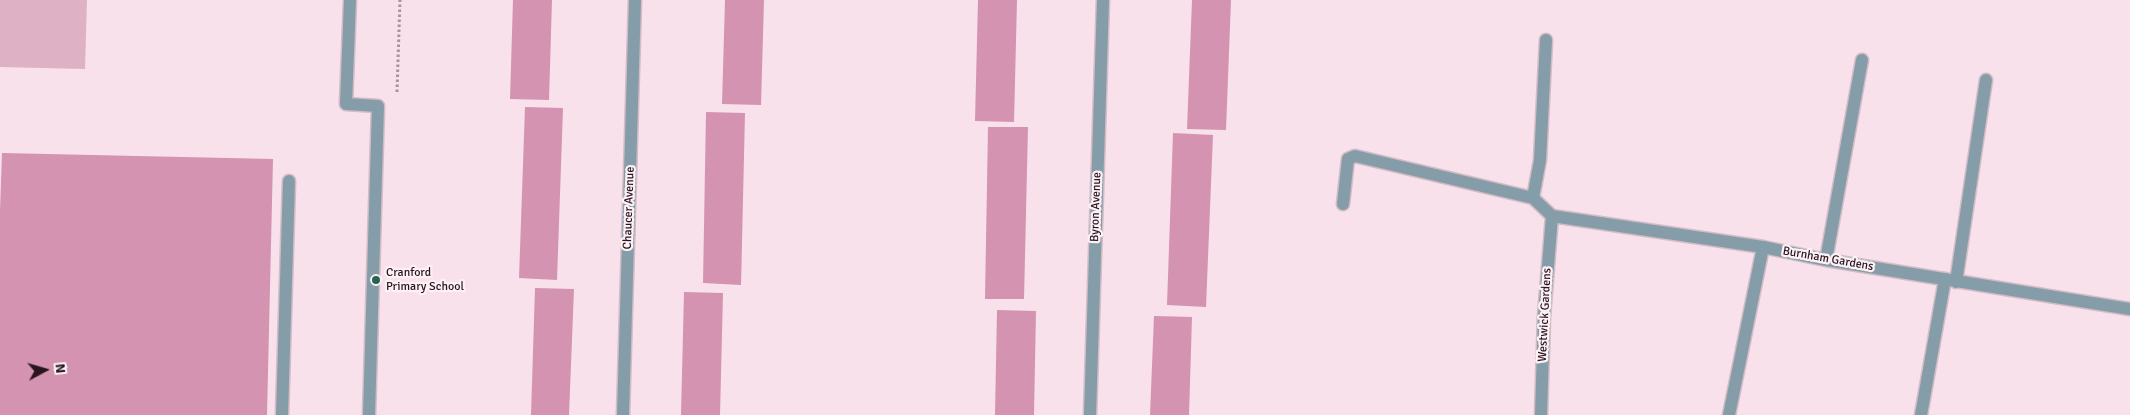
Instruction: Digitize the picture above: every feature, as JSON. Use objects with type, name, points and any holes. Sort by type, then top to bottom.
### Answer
[{"type":"street","points":[[350,0],[346,104],[378,106],[369,415]]},
{"type":"street","name":"Chaucer Avenue","points":[[623,415],[635,0]]},
{"type":"street","name":"Byron Avenue","points":[[1090,415],[1103,0]]},
{"type":"street","points":[[1533,198],[1540,160],[1546,40]]},
{"type":"street","points":[[1826,260],[1862,60]]},
{"type":"street","points":[[1921,415],[1950,280],[1986,80]]},
{"type":"street","points":[[1343,204],[1348,159],[1355,156],[1533,198],[1552,216]]},
{"type":"street","points":[[282,415],[289,181]]},
{"type":"street","name":"Burnham Gardens","points":[[1552,216],[1763,247],[1826,260],[2130,310]]},
{"type":"street","name":"Westwick Gardens","points":[[1541,415],[1544,316],[1552,216]]},
{"type":"street","points":[[1729,415],[1763,247]]},
{"type":"shaded area","points":[[0,0],[87,0],[85,69],[0,67]]},
{"type":"building","points":[[513,0],[552,0],[549,100],[510,99]]},
{"type":"building","points":[[725,0],[764,0],[761,105],[722,104]]},
{"type":"building","points":[[978,0],[1017,0],[1014,122],[975,121]]},
{"type":"building","points":[[1192,0],[1231,0],[1226,130],[1187,129]]},
{"type":"building","points":[[525,107],[563,108],[557,280],[519,278]]},
{"type":"building","points":[[706,112],[745,113],[741,285],[703,283]]},
{"type":"building","points":[[988,127],[1028,127],[1024,299],[985,299]]},
{"type":"building","points":[[1173,133],[1213,135],[1206,307],[1167,305]]},
{"type":"building","points":[[2,153],[273,159],[267,415],[0,415],[0,211]]},
{"type":"building","points":[[535,288],[574,289],[569,415],[531,415]]},
{"type":"building","points":[[684,292],[723,293],[720,415],[681,415]]},
{"type":"building","points":[[997,310],[1036,311],[1034,415],[995,415]]},
{"type":"building","points":[[1154,316],[1192,317],[1189,415],[1150,415]]},
{"type":"place","name":"Cranford Primary School","points":[[376,280]]}]
